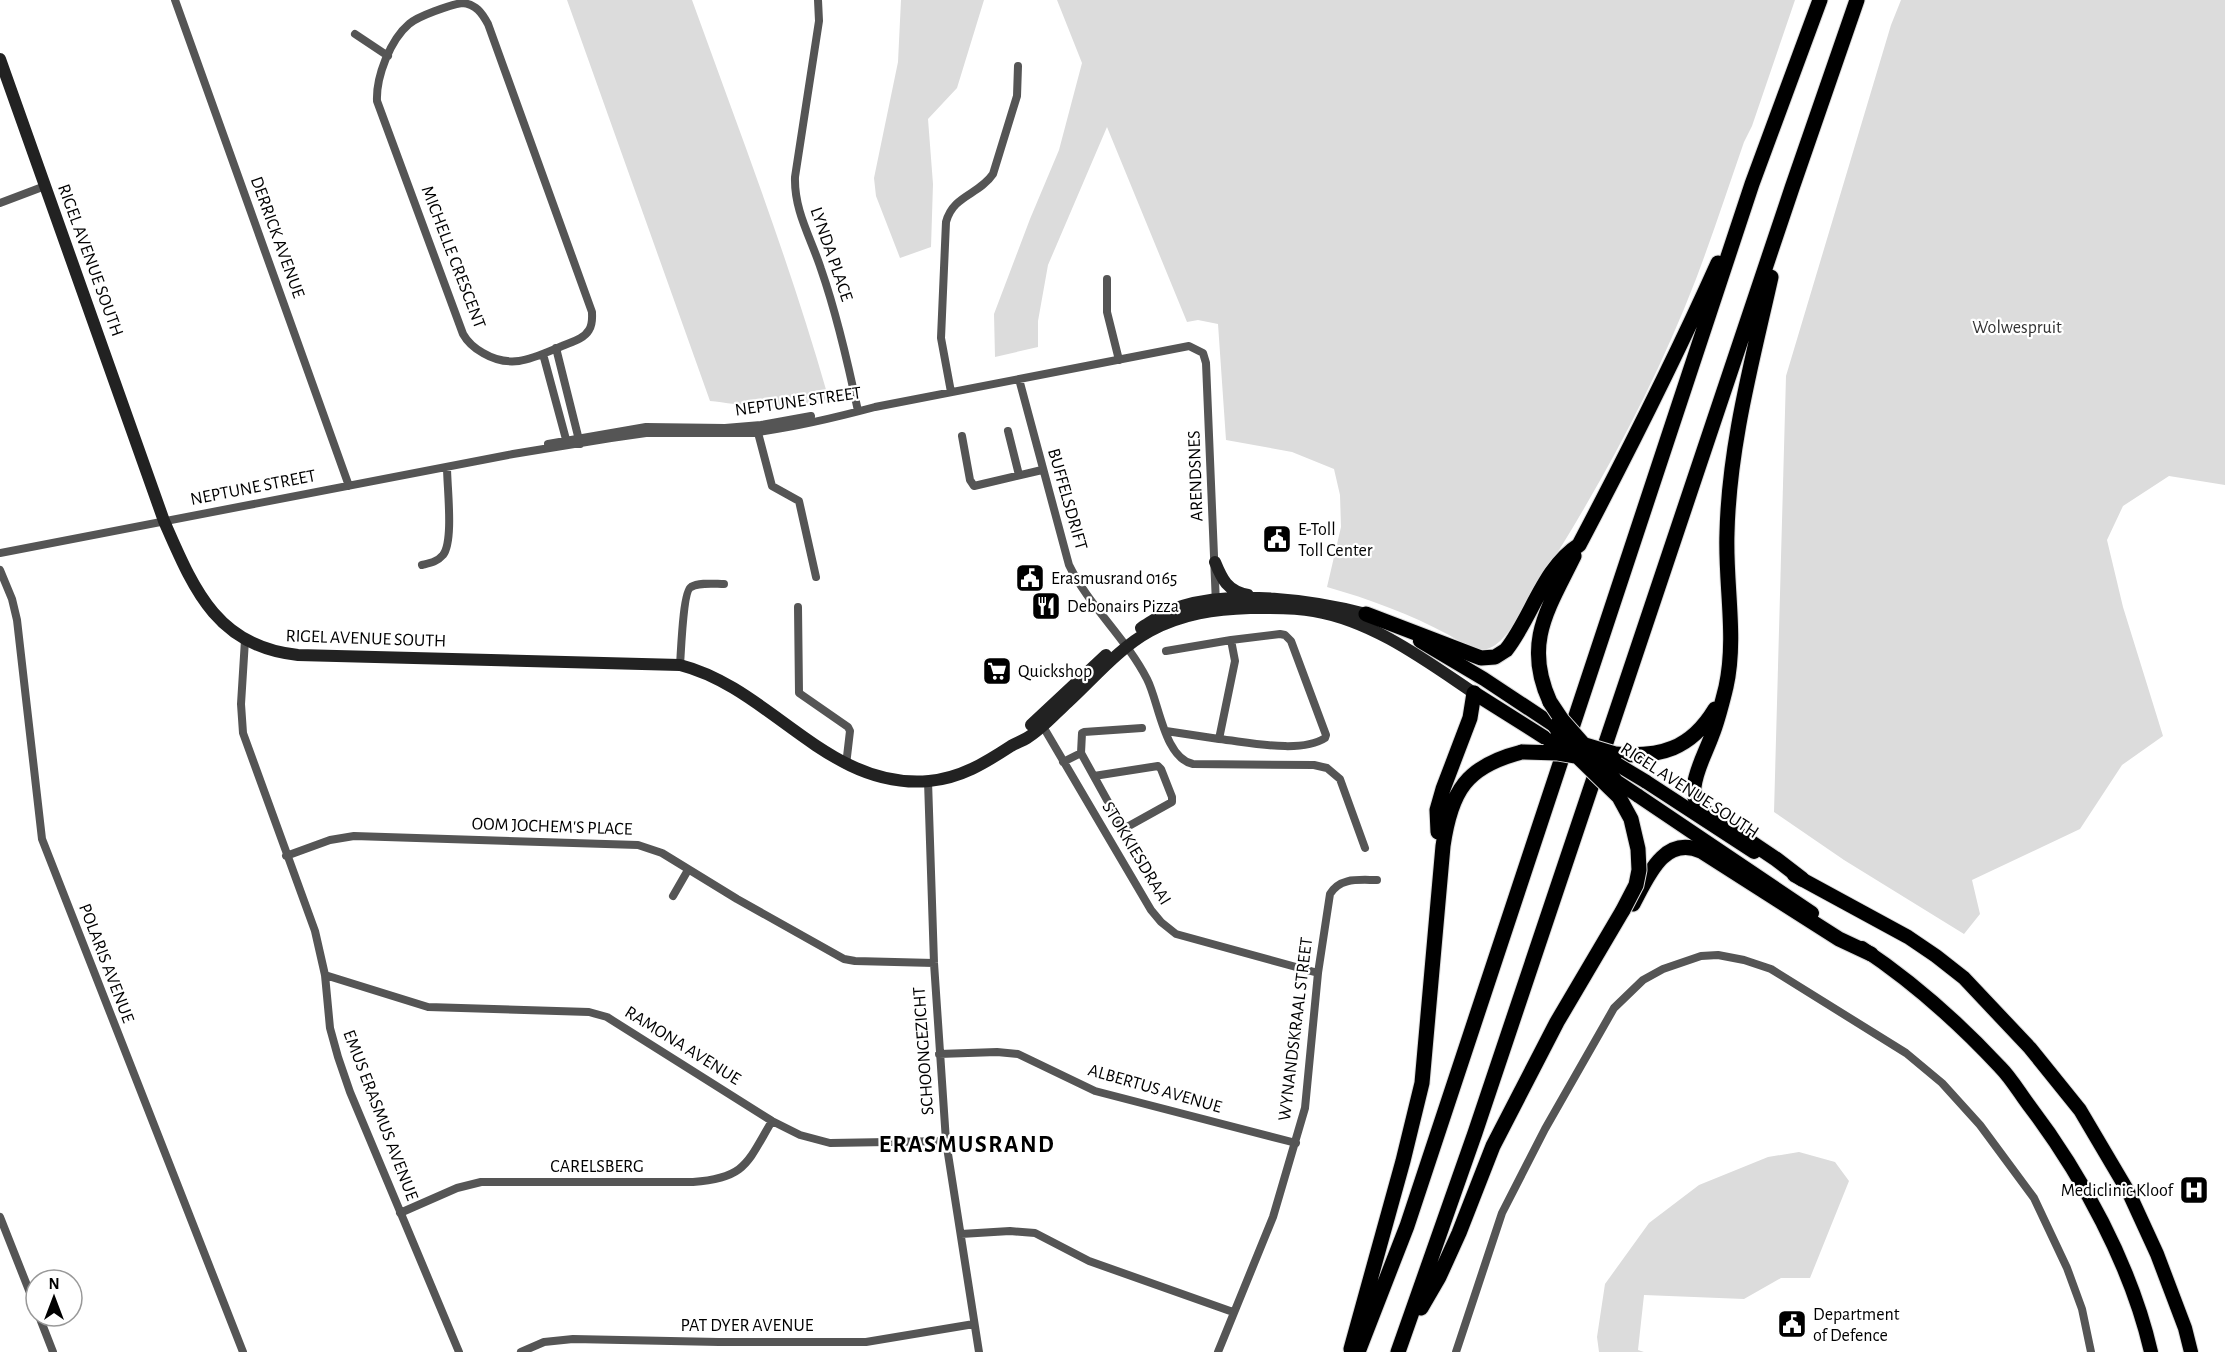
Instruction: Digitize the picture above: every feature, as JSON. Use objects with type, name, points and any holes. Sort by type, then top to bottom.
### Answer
[{"type":"highway","points":[[1358,1352],[1407,1226],[1446,1114],[1752,184],[1820,0]]},
{"type":"highway","points":[[1400,1348],[1479,1122],[1857,0]]},
{"type":"highway","points":[[1400,1348],[1439,1277],[1493,1146],[1557,1022],[1636,885],[1639,870],[1638,849],[1631,819],[1615,792],[1581,750],[1550,702],[1542,685],[1539,671],[1540,630],[1579,544],[1678,353],[1752,184]]},
{"type":"highway","points":[[1792,188],[1735,442],[1726,533],[1731,659],[1727,685],[1713,734],[1698,770],[1694,789],[1700,808],[1802,879]]},
{"type":"highway","points":[[1366,614],[1469,655],[1481,658],[1495,657],[1506,650],[1511,643],[1566,553],[1579,544]]},
{"type":"highway","points":[[1597,760],[1662,753],[1682,745],[1696,735],[1715,710],[1719,697],[1729,621]]},
{"type":"highway","points":[[1434,949],[1437,810],[1467,727],[1474,693]]},
{"type":"highway","points":[[1555,726],[1567,742],[1597,760],[1614,779]]},
{"type":"highway","points":[[1550,741],[1567,742]]},
{"type":"highway","points":[[1350,1352],[1416,1115],[1426,1046],[1443,846],[1447,816],[1453,801],[1471,777],[1486,765],[1522,752],[1581,750],[1615,758]]},
{"type":"highway","points":[[1586,972],[1663,857],[1671,849],[1684,846],[1701,851],[1839,939],[1871,954]]},
{"type":"main road","name":"RIGEL AVENUE SOUTH","points":[[0,59],[164,521],[197,592],[222,623],[244,640],[269,650],[298,655],[680,665],[730,685],[846,765],[879,777],[928,781],[955,776],[978,768],[1012,745],[1029,737],[1064,693],[1158,617],[1175,608],[1216,605],[1288,607],[1336,617],[1392,640],[1550,741],[1581,750]]},
{"type":"main road","points":[[1215,562],[1225,584],[1231,590],[1242,594],[1293,600]]},
{"type":"main road","name":"RIGEL AVENUE SOUTH","points":[[1216,605],[1237,598],[1293,600],[1333,605],[1366,614],[1432,647],[1555,726],[1614,779],[1889,965],[1942,1010],[2002,1068],[2049,1131],[2091,1201],[2126,1271],[2151,1352]]},
{"type":"main road","name":"RIGEL AVENUE SOUTH","points":[[1615,758],[1645,781],[1738,842],[1908,938],[1964,978],[2037,1057],[2080,1110],[2129,1192],[2157,1254],[2185,1328],[2191,1352]]},
{"type":"street","name":"DERRICK AVENUE","points":[[175,0],[349,486]]},
{"type":"street","name":"LYNDA PLACE","points":[[818,0],[819,21],[795,177],[795,198],[821,267],[836,316],[858,410]]},
{"type":"street","name":"MICHELLE CRESCENT","points":[[462,3],[474,6],[484,15],[592,312],[592,324],[584,336],[519,362],[502,362],[471,346],[463,334],[377,101],[378,79],[388,56],[404,28],[414,20],[462,3]]},
{"type":"street","points":[[355,34],[388,56]]},
{"type":"street","points":[[951,392],[941,339],[946,222],[950,209],[955,203],[986,183],[993,174],[1017,96],[1018,66]]},
{"type":"street","points":[[0,202],[45,186]]},
{"type":"street","points":[[1107,279],[1107,312],[1119,360]]},
{"type":"street","name":"NEPTUNE STREET","points":[[0,553],[567,443],[655,430],[757,429],[1183,347],[1194,348]]},
{"type":"street","points":[[556,348],[579,441]]},
{"type":"street","name":"ARENDSNES","points":[[1194,348],[1203,354],[1206,363],[1216,605]]},
{"type":"street","points":[[543,354],[567,443]]},
{"type":"street","name":"BUFFELSDRIFT","points":[[1019,379],[1069,565],[1078,583],[1125,644],[1147,679],[1175,754],[1187,763],[1314,765],[1327,768],[1340,779],[1365,848]]},
{"type":"street","points":[[757,429],[772,486],[799,501],[816,577]]},
{"type":"street","points":[[1008,431],[1019,475]]},
{"type":"street","points":[[962,436],[970,480],[974,486],[1042,470]]},
{"type":"street","points":[[422,565],[436,561],[445,553],[448,538],[447,467]]},
{"type":"street","name":"POLARIS AVENUE","points":[[0,570],[17,620],[42,839],[243,1352]]},
{"type":"street","points":[[680,665],[683,617],[688,590],[693,586],[724,584]]},
{"type":"street","points":[[798,607],[799,693],[850,730],[846,765]]},
{"type":"street","points":[[1166,651],[1231,640],[1285,635],[1292,641],[1326,735],[1318,743],[1284,746],[1166,731]]},
{"type":"street","name":"EMUS ERASMUS AVENUE","points":[[244,640],[241,704],[243,733],[315,931],[326,975],[333,1043],[350,1092],[459,1352]]},
{"type":"street","points":[[1220,739],[1235,662],[1231,640]]},
{"type":"street","name":"STOKKIESDRAAI","points":[[1040,722],[1151,910],[1167,928],[1176,934],[1318,973]]},
{"type":"street","points":[[1094,776],[1158,766],[1172,797],[1172,802],[1127,827],[1122,827],[1081,753],[1082,733],[1084,732],[1142,728]]},
{"type":"street","points":[[1064,762],[1081,753]]},
{"type":"street","name":"SCHOONGEZICHT","points":[[928,781],[934,963],[946,1141],[979,1352]]},
{"type":"street","name":"OOM JOCHEM'S PLACE","points":[[286,856],[345,837],[617,843],[647,847],[662,853],[819,947],[844,959],[934,963]]},
{"type":"street","points":[[673,896],[688,870]]},
{"type":"street","name":"WYNANDSKRAAL STREET","points":[[1218,1352],[1273,1217],[1305,1108],[1318,973],[1328,900],[1333,889],[1344,881],[1377,880]]},
{"type":"street","points":[[1456,1352],[1502,1213],[1545,1129],[1614,1008],[1643,980],[1663,969],[1701,956],[1718,955],[1744,960],[1771,969],[1906,1053],[1942,1083],[1980,1125],[2034,1198],[2067,1268],[2082,1309],[2091,1352]]},
{"type":"street","name":"RAMONA AVENUE","points":[[326,975],[428,1007],[589,1012],[607,1017],[772,1121],[800,1135],[830,1143],[946,1141]]},
{"type":"street","name":"ALBERTUS AVENUE","points":[[939,1054],[998,1052],[1018,1054],[1095,1091],[1296,1143]]},
{"type":"street","name":"CARELSBERG","points":[[400,1213],[457,1188],[481,1182],[693,1182],[722,1178],[744,1167],[772,1121]]},
{"type":"street","points":[[0,1217],[24,1278]]},
{"type":"street","points":[[961,1234],[1037,1233],[1068,1252],[1089,1261],[1233,1312]]},
{"type":"street","name":"PAT DYER AVENUE","points":[[521,1352],[544,1342],[573,1339],[866,1342],[974,1324]]},
{"type":"street","points":[[44,1328],[53,1352]]},
{"type":"green space","points":[[567,0],[692,0],[780,244],[812,343],[827,399],[803,407],[787,408],[710,401]]},
{"type":"green space","points":[[901,0],[984,0],[957,88],[928,119],[933,184],[931,247],[900,258],[876,196],[874,178],[898,62]]},
{"type":"green space","points":[[1057,0],[1795,0],[1702,262],[1662,360],[1623,439],[1580,515],[1514,624],[1494,646],[1482,650],[1472,648],[1404,614],[1327,587],[1341,527],[1340,495],[1334,469],[1292,452],[1226,440],[1218,324],[1198,320],[1187,322],[1107,127],[1048,265],[1038,321],[1038,347],[995,357],[994,314],[1059,150],[1082,63]]},
{"type":"green space","name":"Wolwespruit","points":[[1901,0],[2225,0],[2225,485],[2169,476],[2123,506],[2107,540],[2123,607],[2163,736],[2122,765],[2080,829],[1972,880],[1980,914],[1964,934],[1844,860],[1774,812],[1786,376],[1891,25]]},
{"type":"green space","points":[[1799,1152],[1835,1162],[1849,1181],[1810,1278],[1781,1278],[1744,1299],[1644,1295],[1638,1350],[1644,1352],[1599,1352],[1597,1337],[1605,1284],[1649,1223],[1699,1185],[1768,1157]]},
{"type":"place","name":"E-Toll Toll Center","points":[[1277,539]]},
{"type":"place","name":"Erasmusrand 0165","points":[[1030,578]]},
{"type":"place","name":"Debonairs Pizza","points":[[1046,606]]},
{"type":"place","name":"Quickshop","points":[[997,671]]},
{"type":"place","name":"Mediclinic Kloof","points":[[2194,1190]]},
{"type":"place","name":"Department of Defence","points":[[1792,1324]]},
{"type":"district","name":"ERASMUSRAND","points":[[967,1144]]}]
